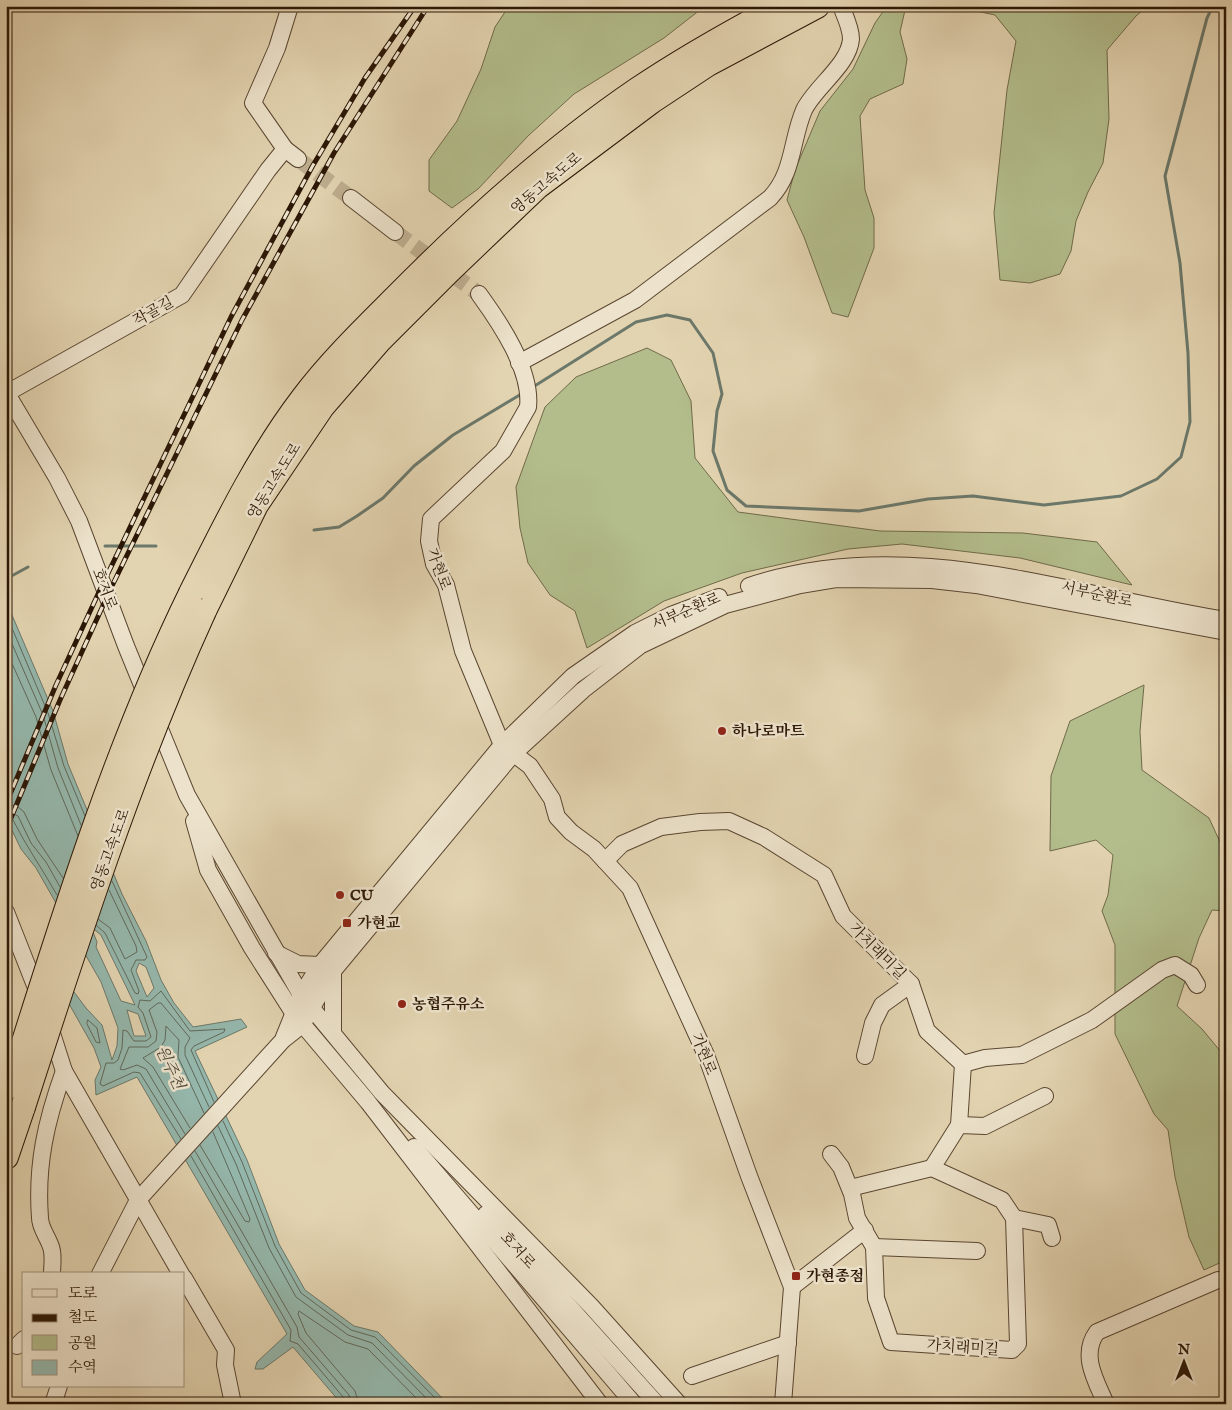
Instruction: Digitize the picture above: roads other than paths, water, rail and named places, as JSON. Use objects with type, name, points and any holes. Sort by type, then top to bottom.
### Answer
[{"type":"highway","name":"영동고속도로","points":[[197,602],[239,498],[303,397],[360,334],[433,259],[520,180],[637,90],[716,40],[780,6]]},
{"type":"highway","name":"영동고속도로","points":[[6,1157],[13,1097],[108,794],[164,648],[197,602],[256,505],[322,407],[380,340],[537,187],[652,101],[708,64],[817,6]]},
{"type":"street","name":"작골길","points":[[7,392],[182,295],[268,170],[292,154],[254,103],[277,48],[290,6]]},
{"type":"street","points":[[521,368],[636,300],[770,198],[781,187],[804,110],[814,94],[840,66],[851,40],[844,12]]},
{"type":"street","points":[[351,198],[395,232]]},
{"type":"street","name":"가현로","points":[[480,294],[501,324],[521,368],[528,407],[503,452],[431,520],[429,541],[434,564],[446,584],[463,651],[508,750],[530,766],[552,799],[557,817],[570,832],[594,849],[630,888],[706,1055],[749,1176],[792,1287],[783,1403]]},
{"type":"street","name":"호저로","points":[[7,392],[57,478],[79,521],[133,664],[187,795],[208,870],[252,948],[298,1019],[368,1102],[416,1144],[657,1404]]},
{"type":"street","name":"서부순환로","points":[[101,1272],[138,1200],[283,1040],[298,1019],[306,1001],[326,968],[508,750],[574,676],[635,633],[671,615],[713,599],[792,574],[866,565],[975,572],[1027,579],[1226,620]]},
{"type":"street","name":"서부순환로","points":[[508,750],[641,645],[725,605],[800,585],[846,578],[932,580],[976,585],[1226,632]]},
{"type":"street","name":"호저로","points":[[187,795],[276,954],[306,1001],[382,1093],[416,1144],[634,1404]]},
{"type":"street","name":"가치래미길","points":[[605,861],[622,844],[661,827],[700,822],[729,821],[764,837],[824,875],[843,916],[911,984],[926,1031],[963,1064]]},
{"type":"street","points":[[6,912],[52,1031],[64,1071],[181,1272]]},
{"type":"street","points":[[276,954],[298,964],[326,968],[333,1033]]},
{"type":"street","points":[[932,1168],[959,1125],[963,1064],[985,1058],[1022,1055],[1092,1020],[1149,979],[1175,965],[1191,975],[1197,985]]},
{"type":"street","points":[[865,1056],[873,1023],[882,1005],[911,984]]},
{"type":"street","points":[[52,1272],[52,1248],[40,1221],[41,1156],[48,1117],[64,1071]]},
{"type":"street","points":[[959,1125],[985,1126],[1045,1096]]},
{"type":"street","points":[[416,1144],[600,1404]]},
{"type":"street","points":[[416,1144],[591,1306],[679,1404]]},
{"type":"street","name":"가치래미길","points":[[831,1154],[841,1167],[850,1188],[858,1218],[874,1247],[876,1298],[891,1342],[1012,1350],[1018,1344],[1014,1218]]},
{"type":"street","points":[[850,1188],[932,1168],[1002,1200],[1014,1218],[1048,1225],[1052,1238]]},
{"type":"street","points":[[792,1287],[865,1230]]},
{"type":"street","points":[[874,1247],[977,1251]]},
{"type":"street","points":[[185,1280],[226,1350],[225,1365],[234,1404]]},
{"type":"street","points":[[1106,1404],[1090,1369],[1090,1341],[1097,1332],[1218,1280]]},
{"type":"street","points":[[692,1376],[788,1343]]},
{"type":"street","points":[[53,1404],[58,1388]]},
{"type":"water","name":"원주천","points":[[6,601],[53,711],[68,764],[122,894],[146,941],[161,980],[174,1003],[193,1027],[241,1019],[247,1027],[195,1051],[247,1160],[279,1244],[305,1290],[354,1326],[378,1332],[448,1404],[347,1404],[339,1401],[293,1347],[263,1369],[255,1369],[257,1362],[287,1334],[137,1077],[96,1095],[95,1080],[101,1067],[94,1048],[64,995],[71,988],[102,1025],[112,1060],[117,1046],[118,1028],[101,982],[36,868],[21,849],[6,818]],"holes":[[[91,927],[101,935],[135,1005],[121,1001],[96,947],[97,942]],[[139,963],[146,967],[154,988],[147,997],[136,971]],[[127,1010],[138,1014],[146,1036],[134,1036]]]},
{"type":"waterway","points":[[533,387],[636,322],[667,315],[690,320],[713,353],[722,394],[717,411],[713,451],[727,490],[746,506],[859,511],[928,499],[973,496],[1044,505],[1121,496],[1157,479],[1181,457],[1190,422],[1188,353],[1180,263],[1165,176],[1207,18],[1213,6]]},
{"type":"waterway","points":[[314,530],[339,527],[357,516],[383,498],[414,466],[453,435],[523,393]]},
{"type":"waterway","points":[[105,546],[156,546]]},
{"type":"waterway","points":[[6,579],[28,567]]},
{"type":"tunnel","points":[[298,159],[351,198]]},
{"type":"tunnel","points":[[395,232],[479,294]]},
{"type":"railway","points":[[6,804],[56,685],[231,317],[312,167],[365,78],[415,6]]},
{"type":"railway","points":[[6,830],[60,700],[111,588],[242,320],[334,153],[428,6]]},
{"type":"place","name":"하나로마트","points":[[722,731]]},
{"type":"place","name":"CU","points":[[340,895]]},
{"type":"place","name":"가현교","points":[[347,923]]},
{"type":"place","name":"농협주유소","points":[[402,1004]]},
{"type":"place","name":"가현종점","points":[[796,1276]]}]
